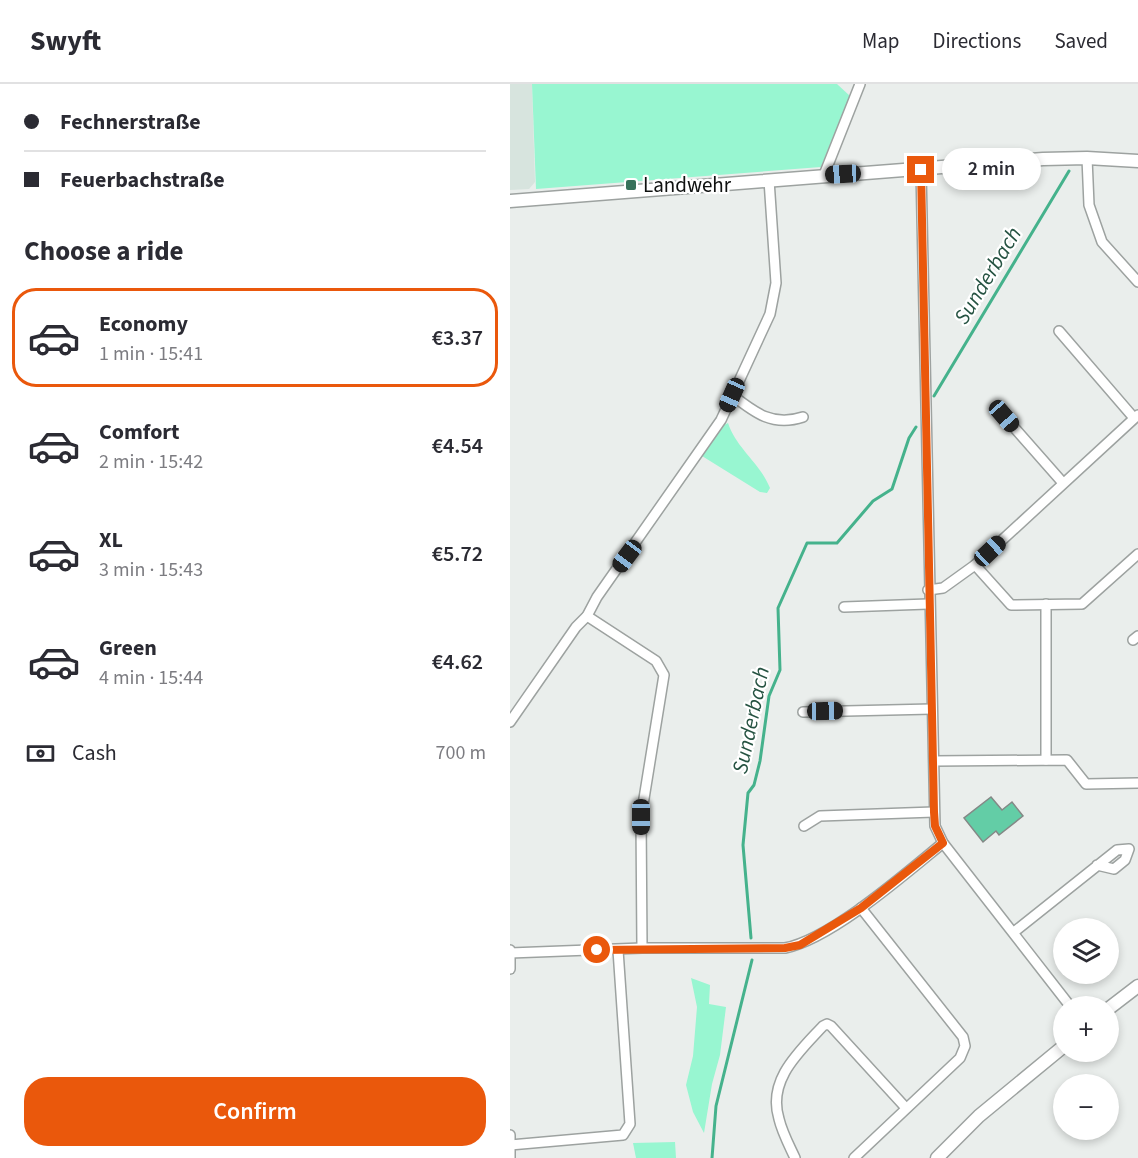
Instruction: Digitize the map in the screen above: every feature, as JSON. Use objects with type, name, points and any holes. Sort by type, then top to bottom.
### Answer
[{"type":"street","points":[[824,175],[860,84]]},
{"type":"street","points":[[1087,158],[1089,205],[1102,242],[1138,282]]},
{"type":"street","points":[[510,201],[824,175],[1087,158],[1138,161]]},
{"type":"street","points":[[921,170],[928,604],[935,826],[943,843],[1062,996]]},
{"type":"street","points":[[510,722],[576,627],[587,616],[597,597],[715,429],[732,395],[770,314],[775,297],[769,180]]},
{"type":"street","points":[[928,590],[943,588],[975,565],[1136,417],[1059,331]]},
{"type":"street","points":[[732,395],[754,413],[769,418],[787,422],[803,417]]},
{"type":"street","points":[[1004,416],[1063,483]]},
{"type":"street","points":[[975,565],[1011,605],[1082,603],[1138,554]]},
{"type":"street","points":[[844,607],[928,604]]},
{"type":"street","points":[[1046,604],[1046,760]]},
{"type":"street","points":[[587,616],[656,661],[664,675],[641,817],[642,948]]},
{"type":"street","points":[[803,712],[932,709]]},
{"type":"street","points":[[934,761],[1067,760],[1086,784],[1138,783]]},
{"type":"street","points":[[804,826],[820,816],[934,812]]},
{"type":"street","points":[[510,969],[510,952],[800,945],[861,908],[943,843]]},
{"type":"street","points":[[1014,932],[1097,865]]},
{"type":"street","points":[[854,1158],[965,1051],[963,1037],[861,908]]},
{"type":"street","points":[[510,1145],[622,1135],[627,1131],[630,1124],[618,950]]},
{"type":"street","points":[[1119,1001],[1138,986]]},
{"type":"street","points":[[795,1158],[779,1120],[777,1098],[786,1068],[827,1024],[906,1108]]},
{"type":"street","points":[[937,1158],[979,1116],[1053,1055]]},
{"type":"street","points":[[510,1135],[510,1158]]},
{"type":"shaded area","points":[[510,84],[532,84],[535,182],[529,189],[510,190]]},
{"type":"green space","points":[[532,84],[837,84],[850,96],[821,167],[536,189]]},
{"type":"green space","points":[[728,423],[737,440],[766,479],[770,488],[767,493],[760,492],[702,456],[720,427]]},
{"type":"green space","points":[[691,978],[710,985],[709,1004],[726,1007],[720,1055],[712,1084],[704,1133],[693,1112],[686,1085],[693,1056],[697,1007]]},
{"type":"green space","points":[[675,1142],[676,1158],[636,1158],[633,1143]]},
{"type":"building","points":[[991,797],[1002,810],[1012,802],[1023,816],[999,835],[996,831],[983,842],[964,818]]},
{"type":"waterway","name":"Sunderbach","points":[[934,396],[1069,171]]},
{"type":"waterway","name":"Sunderbach","points":[[751,938],[743,845],[748,793],[754,785],[760,761],[769,696],[780,670],[778,608],[807,543],[837,543],[873,501],[892,489],[909,438],[916,427]]},
{"type":"waterway","name":"Sunderbach","points":[[712,1158],[716,1106],[752,960]]},
{"type":"place","name":"Landwehr","points":[[631,185]]},
{"type":"route","points":[[597,950],[785,948],[800,945],[861,908],[943,843],[937,833],[934,812],[921,170]]}]
